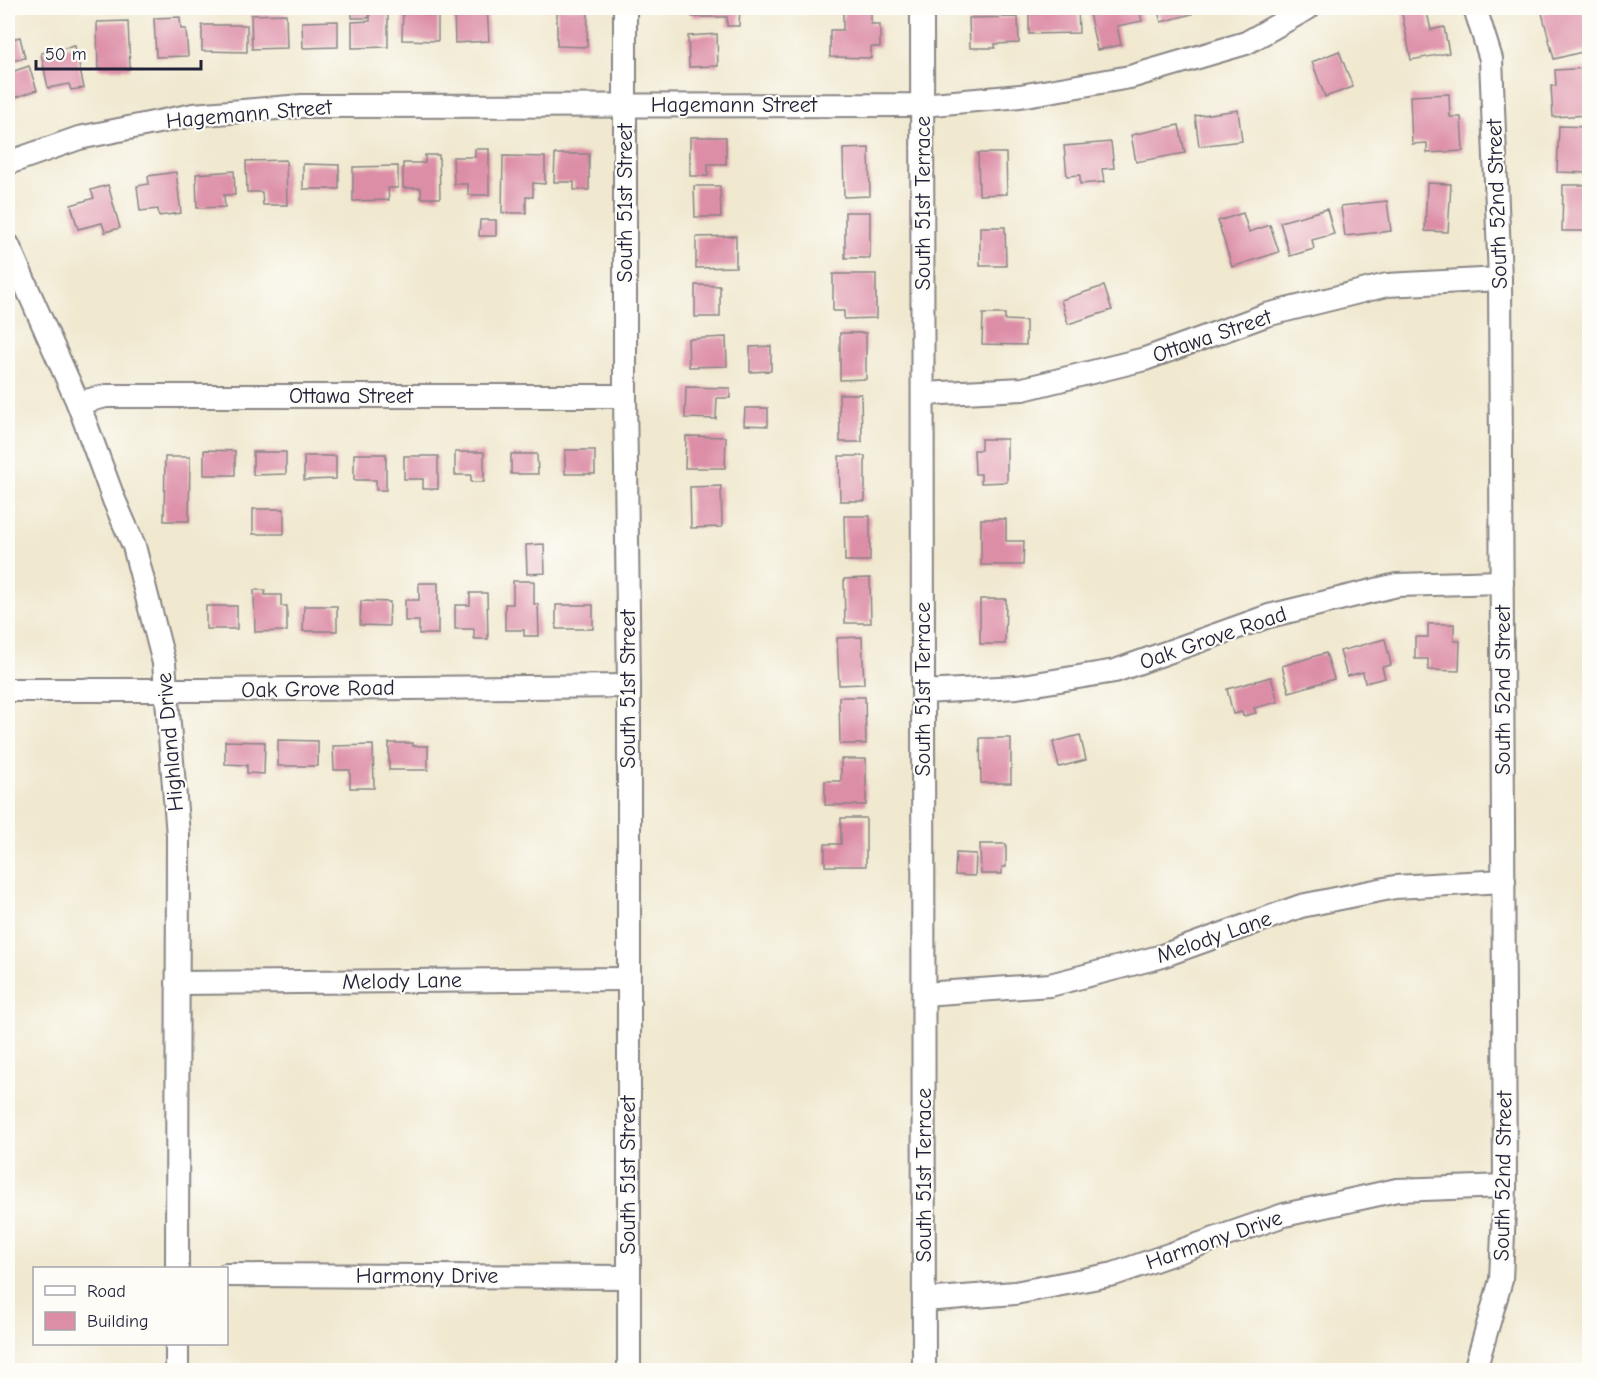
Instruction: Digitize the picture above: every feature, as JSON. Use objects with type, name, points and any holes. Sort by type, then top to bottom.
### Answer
[{"type":"street","name":"South 51st Street","points":[[625,8],[625,396],[629,686],[627,979],[629,1371]]},
{"type":"street","name":"South 51st Terrace","points":[[922,8],[924,1371]]},
{"type":"street","name":"Hagemann Street","points":[[8,164],[80,138],[193,115],[302,106],[922,105],[1020,96],[1130,77],[1246,43],[1308,8]]},
{"type":"street","name":"South 52nd Street","points":[[1474,1371],[1501,1280],[1506,1186],[1500,279],[1491,59],[1475,8]]},
{"type":"street","name":"Highland Drive","points":[[8,245],[78,403],[134,546],[164,663],[178,835],[177,1267]]},
{"type":"street","name":"Ottawa Street","points":[[923,394],[1023,389],[1145,359],[1266,315],[1387,285],[1500,279]]},
{"type":"street","name":"Ottawa Street","points":[[78,403],[106,396],[625,396]]},
{"type":"street","name":"Oak Grove Road","points":[[923,692],[1017,687],[1115,671],[1269,616],[1397,585],[1502,582]]},
{"type":"street","name":"Oak Grove Road","points":[[8,690],[629,686]]},
{"type":"street","name":"Melody Lane","points":[[924,994],[1050,985],[1159,957],[1301,906],[1395,887],[1504,881]]},
{"type":"street","name":"Melody Lane","points":[[177,983],[627,979]]},
{"type":"street","name":"Harmony Drive","points":[[924,1300],[1015,1293],[1114,1274],[1284,1215],[1397,1190],[1506,1186]]},
{"type":"street","name":"Harmony Drive","points":[[228,1275],[628,1277]]},
{"type":"street","points":[[177,1345],[177,1371]]},
{"type":"building","points":[[352,8],[369,8],[369,18],[352,18]]},
{"type":"building","points":[[370,8],[388,8],[388,47],[352,48],[352,22],[370,21]]},
{"type":"building","points":[[403,8],[426,8],[426,15],[438,16],[438,41],[402,40]]},
{"type":"building","points":[[454,8],[487,8],[489,41],[455,43]]},
{"type":"building","points":[[557,8],[588,8],[587,47],[557,46]]},
{"type":"building","points":[[692,8],[740,8],[739,26],[727,26],[727,17],[692,17]]},
{"type":"building","points":[[843,8],[871,8],[871,24],[880,24],[880,47],[871,47],[871,58],[830,57],[830,30],[843,30]]},
{"type":"building","points":[[1029,8],[1078,8],[1079,33],[1029,34]]},
{"type":"building","points":[[1088,8],[1139,8],[1142,21],[1117,26],[1121,45],[1097,50]]},
{"type":"building","points":[[1157,8],[1190,8],[1192,14],[1161,22]]},
{"type":"building","points":[[1426,8],[1431,30],[1444,27],[1449,53],[1411,60],[1402,13]]},
{"type":"building","points":[[1564,8],[1582,8],[1590,37],[1590,50],[1554,59],[1542,13]]},
{"type":"building","points":[[286,14],[287,48],[252,49],[251,15]]},
{"type":"building","points":[[180,17],[181,29],[186,29],[188,56],[156,57],[154,18]]},
{"type":"building","points":[[1018,17],[1019,43],[995,44],[995,48],[970,48],[969,18]]},
{"type":"building","points":[[128,21],[130,69],[98,69],[97,22]]},
{"type":"building","points":[[338,21],[338,47],[303,48],[302,22]]},
{"type":"building","points":[[202,25],[247,25],[247,52],[202,51]]},
{"type":"building","points":[[717,34],[718,66],[689,67],[688,36]]},
{"type":"building","points":[[20,37],[25,58],[8,62],[8,40]]},
{"type":"building","points":[[75,46],[84,88],[71,90],[69,84],[48,88],[41,53]]},
{"type":"building","points":[[1339,51],[1353,87],[1325,97],[1312,62]]},
{"type":"building","points":[[29,66],[37,90],[8,100],[8,73]]},
{"type":"building","points":[[1590,68],[1590,115],[1553,117],[1551,86],[1556,86],[1555,70]]},
{"type":"building","points":[[1449,94],[1450,117],[1461,117],[1463,151],[1427,153],[1427,143],[1412,144],[1410,96]]},
{"type":"building","points":[[1238,110],[1242,141],[1199,146],[1195,116]]},
{"type":"building","points":[[1179,125],[1185,153],[1136,162],[1131,135]]},
{"type":"building","points":[[1559,126],[1590,127],[1589,173],[1557,172]]},
{"type":"building","points":[[690,137],[726,137],[726,164],[708,164],[708,176],[690,176]]},
{"type":"building","points":[[1111,142],[1114,168],[1102,169],[1104,182],[1080,184],[1080,175],[1067,176],[1064,146]]},
{"type":"building","points":[[869,148],[870,196],[844,197],[843,149]]},
{"type":"building","points":[[475,149],[489,149],[489,195],[468,195],[468,184],[454,184],[453,157],[475,157]]},
{"type":"building","points":[[978,153],[1006,153],[1007,194],[979,195]]},
{"type":"building","points":[[555,154],[589,154],[589,190],[574,190],[574,182],[554,182]]},
{"type":"building","points":[[425,155],[439,155],[440,198],[421,198],[421,188],[403,188],[403,163],[425,163]]},
{"type":"building","points":[[503,156],[545,157],[545,184],[533,183],[533,197],[526,197],[526,213],[502,213]]},
{"type":"building","points":[[286,160],[287,205],[263,205],[262,192],[247,192],[246,161]]},
{"type":"building","points":[[303,164],[339,165],[339,189],[303,189]]},
{"type":"building","points":[[398,166],[398,188],[388,188],[389,200],[353,201],[353,167]]},
{"type":"building","points":[[234,171],[235,195],[224,195],[225,207],[197,208],[196,174]]},
{"type":"building","points":[[176,172],[181,213],[159,216],[158,209],[140,211],[137,186],[149,184],[148,176]]},
{"type":"building","points":[[1427,183],[1451,184],[1448,232],[1425,231]]},
{"type":"building","points":[[108,185],[120,228],[105,232],[102,223],[78,229],[71,205],[94,198],[91,190]]},
{"type":"building","points":[[1563,185],[1589,185],[1590,231],[1562,231]]},
{"type":"building","points":[[694,186],[720,186],[721,217],[695,217]]},
{"type":"building","points":[[1387,201],[1391,231],[1345,236],[1341,206]]},
{"type":"building","points":[[1327,209],[1334,234],[1312,240],[1314,249],[1290,256],[1280,222]]},
{"type":"building","points":[[845,212],[870,212],[870,258],[845,258]]},
{"type":"building","points":[[1243,213],[1249,232],[1270,225],[1279,252],[1232,267],[1218,221]]},
{"type":"building","points":[[480,220],[496,220],[496,236],[479,236]]},
{"type":"building","points":[[980,227],[1005,227],[1006,266],[980,266]]},
{"type":"building","points":[[736,236],[736,267],[696,268],[696,237]]},
{"type":"building","points":[[833,274],[876,274],[876,318],[844,319],[844,311],[833,311]]},
{"type":"building","points":[[695,285],[720,286],[720,317],[695,317]]},
{"type":"building","points":[[1104,286],[1112,310],[1068,324],[1061,300]]},
{"type":"building","points":[[983,314],[1005,314],[1005,320],[1026,321],[1026,345],[982,344]]},
{"type":"building","points":[[840,333],[866,333],[866,379],[840,380]]},
{"type":"building","points":[[726,337],[727,366],[689,367],[688,339]]},
{"type":"building","points":[[771,346],[771,371],[750,372],[750,347]]},
{"type":"building","points":[[686,387],[730,388],[730,398],[717,398],[716,419],[685,418]]},
{"type":"building","points":[[839,394],[861,394],[862,442],[840,442]]},
{"type":"building","points":[[745,408],[768,408],[768,426],[744,425]]},
{"type":"building","points":[[686,436],[726,437],[725,468],[685,468]]},
{"type":"building","points":[[981,439],[1007,439],[1007,482],[981,483],[981,474],[975,474],[974,450],[981,450]]},
{"type":"building","points":[[204,450],[235,451],[235,475],[204,475]]},
{"type":"building","points":[[565,450],[595,450],[595,474],[565,474]]},
{"type":"building","points":[[253,452],[286,452],[286,474],[253,475]]},
{"type":"building","points":[[455,452],[484,452],[484,482],[471,482],[471,475],[455,475]]},
{"type":"building","points":[[354,454],[386,454],[386,490],[376,490],[376,480],[354,480]]},
{"type":"building","points":[[511,454],[537,454],[538,474],[511,474]]},
{"type":"building","points":[[304,456],[336,456],[336,479],[304,480]]},
{"type":"building","points":[[404,456],[438,456],[438,489],[423,489],[423,479],[404,479]]},
{"type":"building","points":[[839,456],[865,456],[865,501],[840,501]]},
{"type":"building","points":[[165,457],[190,457],[189,521],[164,521]]},
{"type":"building","points":[[721,486],[722,527],[691,528],[690,487]]},
{"type":"building","points":[[253,509],[284,509],[284,534],[253,534]]},
{"type":"building","points":[[844,516],[870,516],[870,561],[845,561]]},
{"type":"building","points":[[981,519],[1006,519],[1006,541],[1024,541],[1023,565],[981,565]]},
{"type":"building","points":[[544,544],[545,573],[527,574],[526,545]]},
{"type":"building","points":[[870,578],[871,623],[845,623],[844,579]]},
{"type":"building","points":[[513,581],[534,581],[534,604],[538,604],[539,636],[524,636],[524,630],[505,630],[505,604],[513,604]]},
{"type":"building","points":[[419,583],[438,583],[438,634],[419,634],[419,621],[405,621],[405,600],[419,600]]},
{"type":"building","points":[[254,590],[265,590],[265,595],[281,595],[281,606],[287,606],[287,631],[255,632]]},
{"type":"building","points":[[470,593],[487,593],[488,639],[474,639],[474,629],[455,629],[455,605],[470,605]]},
{"type":"building","points":[[980,599],[1006,599],[1005,644],[980,644]]},
{"type":"building","points":[[361,601],[390,602],[389,626],[360,625]]},
{"type":"building","points":[[556,605],[593,605],[593,629],[556,629]]},
{"type":"building","points":[[206,606],[237,606],[237,629],[206,629]]},
{"type":"building","points":[[304,606],[337,606],[337,631],[303,631]]},
{"type":"building","points":[[1428,624],[1454,624],[1454,641],[1460,641],[1459,671],[1428,670],[1428,659],[1415,659],[1415,637],[1428,637]]},
{"type":"building","points":[[862,637],[864,684],[839,685],[837,638]]},
{"type":"building","points":[[1385,639],[1391,665],[1382,667],[1385,678],[1365,683],[1363,672],[1347,676],[1340,651]]},
{"type":"building","points":[[1326,653],[1334,679],[1289,692],[1282,666]]},
{"type":"building","points":[[1271,677],[1278,702],[1254,708],[1256,713],[1243,716],[1242,712],[1233,714],[1227,689]]},
{"type":"building","points":[[839,697],[865,697],[866,744],[840,744]]},
{"type":"building","points":[[1080,735],[1086,760],[1059,767],[1053,742]]},
{"type":"building","points":[[980,738],[1011,738],[1011,783],[981,783]]},
{"type":"building","points":[[278,740],[318,741],[318,766],[278,766]]},
{"type":"building","points":[[225,741],[265,742],[264,774],[247,773],[247,765],[225,764]]},
{"type":"building","points":[[389,743],[413,743],[413,746],[428,746],[428,770],[389,770]]},
{"type":"building","points":[[373,745],[374,788],[350,788],[350,770],[334,770],[333,746]]},
{"type":"building","points":[[841,759],[866,759],[866,805],[825,805],[825,781],[841,781]]},
{"type":"building","points":[[841,818],[866,818],[866,866],[825,866],[825,844],[841,844]]},
{"type":"building","points":[[980,844],[1006,844],[1006,867],[1002,867],[1002,874],[981,874]]},
{"type":"building","points":[[956,853],[976,854],[975,876],[955,875]]}]
